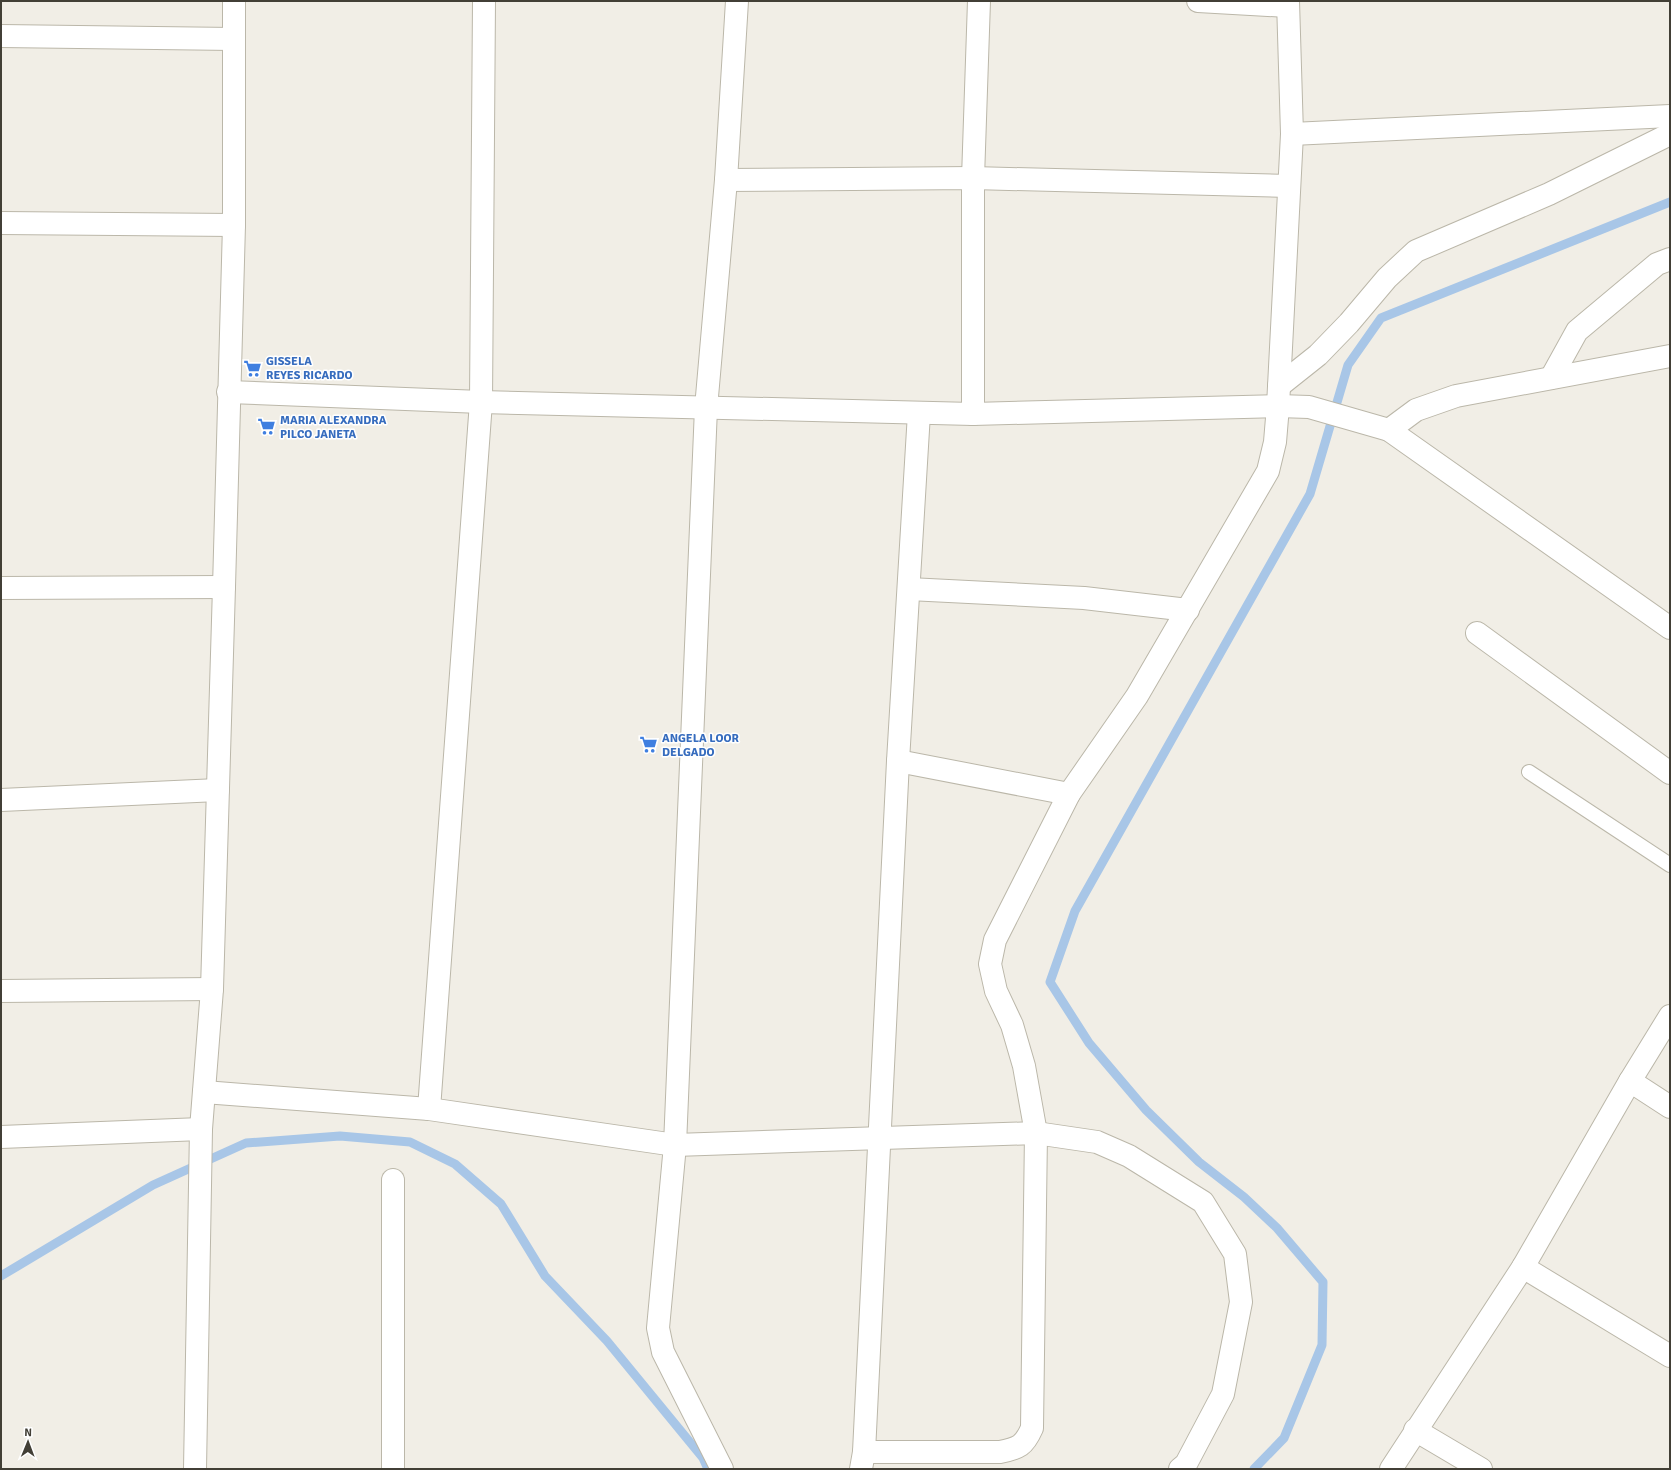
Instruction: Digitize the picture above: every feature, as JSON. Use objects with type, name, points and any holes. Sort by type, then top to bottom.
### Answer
[{"type":"street","points":[[195,1469],[200,1137],[212,989],[234,225],[234,1]]},
{"type":"street","points":[[428,1109],[481,402],[484,1]]},
{"type":"street","points":[[722,1469],[663,1352],[658,1328],[675,1145],[706,408],[726,180],[737,1]]},
{"type":"street","points":[[973,414],[973,178],[979,1]]},
{"type":"street","points":[[919,413],[898,761],[862,1460],[1000,1452],[1017,1448],[1026,1441],[1032,1428],[1036,1133],[1024,1066],[1012,1025],[996,991],[990,964],[995,940],[1069,794],[1137,696],[1188,610],[1268,470],[1276,442],[1292,134],[1288,3],[1198,1]]},
{"type":"street","points":[[1,36],[233,39]]},
{"type":"street","points":[[1292,134],[1670,116]]},
{"type":"street","points":[[1279,396],[1349,323],[1387,278],[1416,251],[1550,194],[1670,134]]},
{"type":"street","points":[[726,180],[973,178],[1289,186]]},
{"type":"street","points":[[1,223],[234,225]]},
{"type":"street","points":[[1551,378],[1578,331],[1657,264],[1670,259]]},
{"type":"street","points":[[1389,430],[1416,410],[1456,396],[1670,356]]},
{"type":"street","points":[[228,392],[481,402],[973,414],[1279,396],[1308,407],[1389,430],[1670,628]]},
{"type":"street","points":[[1,588],[224,587]]},
{"type":"street","points":[[909,589],[1084,598],[1188,610]]},
{"type":"street","points":[[1477,633],[1670,773]]},
{"type":"street","points":[[898,761],[1069,794]]},
{"type":"street","points":[[1,800],[218,790]]},
{"type":"street","points":[[1,991],[212,989]]},
{"type":"street","points":[[1391,1469],[1415,1430],[1523,1267],[1630,1081],[1670,1016]]},
{"type":"street","points":[[1630,1081],[1670,1107]]},
{"type":"street","points":[[204,1092],[428,1109],[675,1145],[879,1137],[1036,1133],[1097,1142],[1129,1156],[1203,1202],[1235,1254],[1241,1302],[1223,1394],[1186,1464],[1180,1469]]},
{"type":"street","points":[[1,1137],[200,1137]]},
{"type":"street","points":[[393,1180],[393,1469]]},
{"type":"street","points":[[1523,1267],[1670,1356]]},
{"type":"street","points":[[1415,1430],[1481,1469]]},
{"type":"lane","points":[[1529,772],[1670,865]]},
{"type":"waterway","points":[[1254,1469],[1284,1438],[1322,1345],[1323,1282],[1277,1228],[1244,1197],[1199,1162],[1146,1110],[1089,1043],[1050,982],[1075,911],[1310,494],[1348,365],[1381,318],[1670,202]]},
{"type":"waterway","points":[[1,1276],[153,1185],[246,1143],[340,1136],[410,1142],[455,1164],[501,1204],[545,1276],[607,1341],[703,1458],[708,1469]]},
{"type":"place","name":"GISSELA REYES RICARDO","points":[[253,368]]},
{"type":"place","name":"MARIA ALEXANDRA PILCO JANETA","points":[[267,427]]},
{"type":"place","name":"ANGELA LOOR DELGADO","points":[[649,745]]}]
